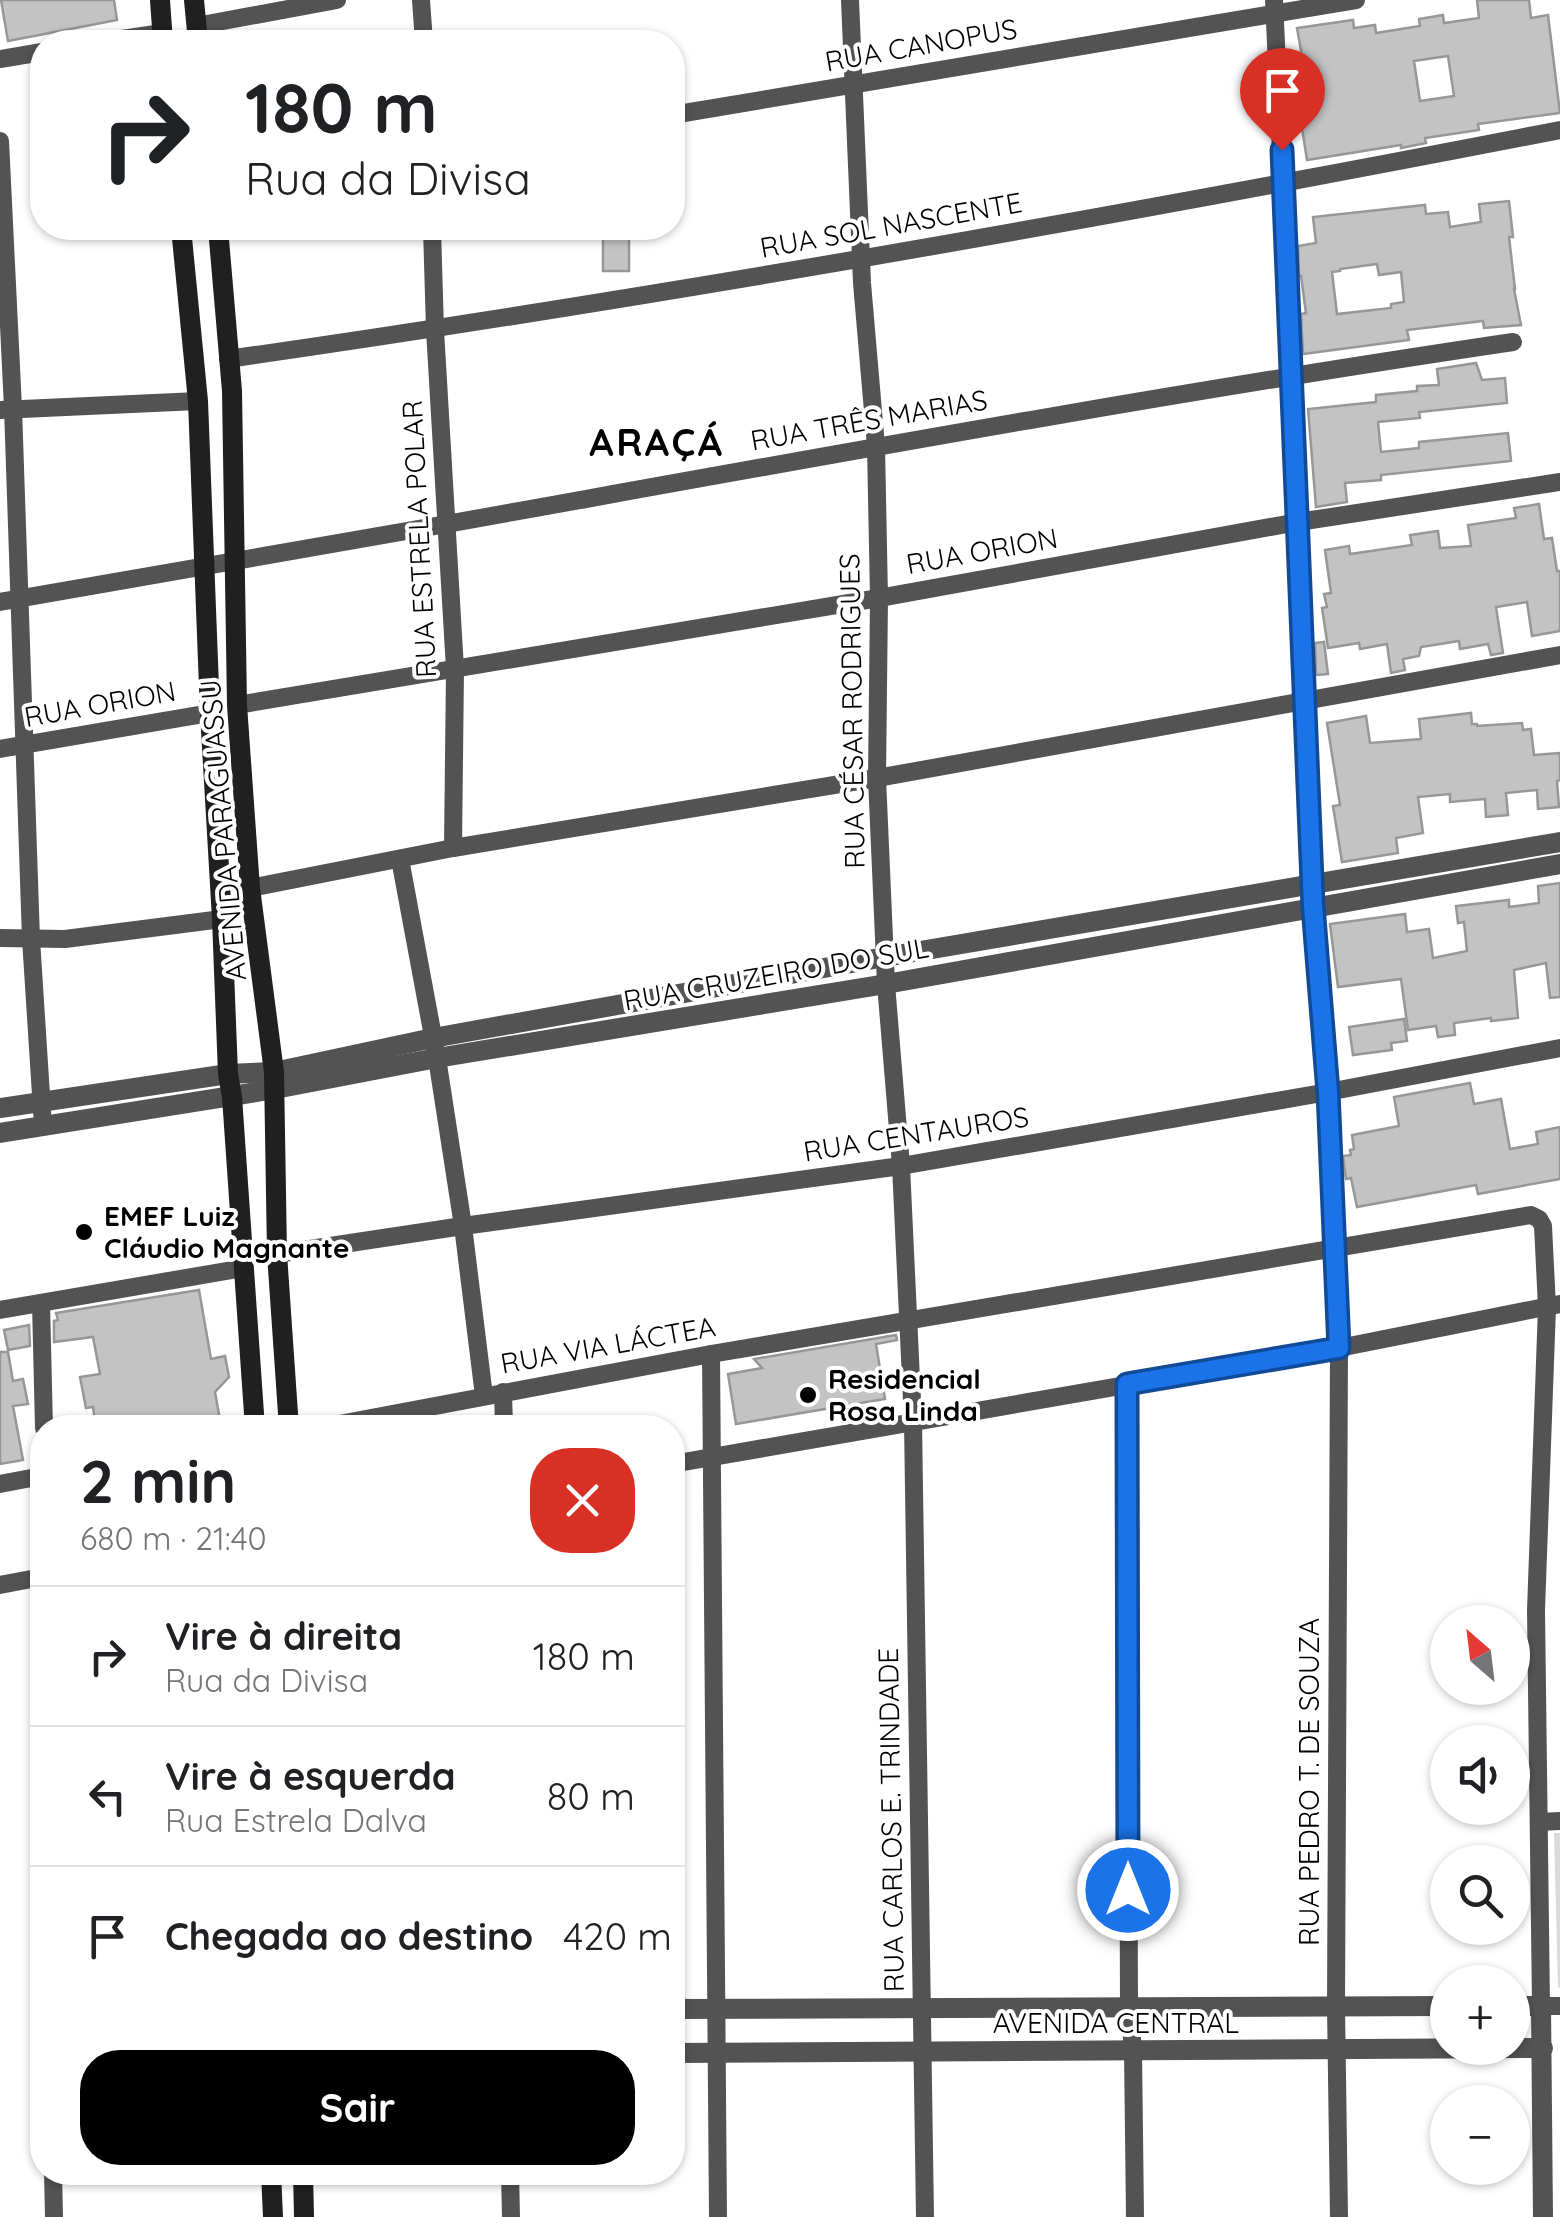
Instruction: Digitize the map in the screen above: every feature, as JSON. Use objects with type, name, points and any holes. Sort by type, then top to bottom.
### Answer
[{"type":"main road","points":[[160,0],[162,30]]},
{"type":"main road","points":[[194,0],[197,30]]},
{"type":"main road","name":"AVENIDA PARAGUASSU","points":[[182,240],[198,401],[228,1074],[254,1415]]},
{"type":"main road","name":"AVENIDA PARAGUASSU","points":[[219,240],[232,391],[237,705],[250,888],[274,1081],[278,1254],[288,1415]]},
{"type":"main road","points":[[272,2185],[273,2217]]},
{"type":"main road","points":[[303,2185],[304,2217]]},
{"type":"street","points":[[213,30],[337,0]]},
{"type":"street","points":[[422,0],[423,30]]},
{"type":"street","name":"RUA CÉSAR RODRIGUES","points":[[850,0],[862,258],[876,446],[878,778],[886,984],[901,1166],[914,1422]]},
{"type":"street","name":"RUA CANOPUS","points":[[685,113],[1274,6],[1356,0]]},
{"type":"street","name":"RUA PEDRO T. DE SOUZA","points":[[1274,6],[1313,906],[1328,1092],[1339,1348],[1336,2049],[1340,2217]]},
{"type":"street","points":[[0,59],[30,54]]},
{"type":"street","name":"RUA SOL NASCENTE","points":[[228,360],[434,330],[862,258],[1283,184],[1560,130]]},
{"type":"street","points":[[0,142],[6,409],[20,598],[31,939],[43,1126]]},
{"type":"street","name":"RUA ESTRELA POLAR","points":[[432,240],[434,330],[455,669],[453,848]]},
{"type":"street","name":"RUA TRÊS MARIAS","points":[[0,602],[876,446],[1292,375],[1513,342]]},
{"type":"street","points":[[6,409],[198,401]]},
{"type":"street","name":"RUA ORION","points":[[237,705],[879,598],[1298,522],[1560,482]]},
{"type":"street","points":[[250,888],[453,848],[878,778],[1560,655]]},
{"type":"street","name":"RUA ORION","points":[[0,749],[210,713]]},
{"type":"street","name":"RUA CRUZEIRO DO SUL","points":[[0,1134],[232,1096],[274,1081],[685,993],[1560,842]]},
{"type":"street","points":[[400,858],[463,1226],[500,1415]]},
{"type":"street","name":"RUA CRUZEIRO DO SUL","points":[[435,1048],[687,1017],[1560,864]]},
{"type":"street","points":[[1170,908],[1174,932]]},
{"type":"street","points":[[0,938],[66,939],[222,919]]},
{"type":"street","points":[[685,993],[687,1017]]},
{"type":"street","name":"RUA CENTAUROS","points":[[278,1254],[901,1166],[1560,1048]]},
{"type":"street","name":"RUA CRUZEIRO DO SUL","points":[[0,1108],[228,1074],[274,1081]]},
{"type":"street","name":"RUA VIA LÁCTEA","points":[[385,1415],[711,1354],[1531,1216],[1539,1219],[1554,1305],[1536,1610],[1539,1822],[1550,2006]]},
{"type":"street","points":[[0,1310],[244,1268]]},
{"type":"street","points":[[41,1303],[44,1415]]},
{"type":"street","points":[[685,1462],[1339,1348],[1554,1305]]},
{"type":"street","points":[[711,1354],[718,2217]]},
{"type":"street","points":[[1127,1384],[1129,2007],[1135,2217]]},
{"type":"street","name":"RUA CARLOS E. TRINDADE","points":[[914,1422],[926,2217]]},
{"type":"street","points":[[0,1484],[30,1478]]},
{"type":"street","points":[[0,1585],[30,1579]]},
{"type":"street","points":[[1539,1822],[1560,1822]]},
{"type":"street","name":"AVENIDA CENTRAL","points":[[685,2009],[1430,2006]]},
{"type":"street","points":[[1544,2217],[1550,2006]]},
{"type":"street","name":"AVENIDA CENTRAL","points":[[685,2053],[1551,2048]]},
{"type":"street","points":[[53,2185],[54,2217]]},
{"type":"street","points":[[510,2185],[511,2217]]},
{"type":"shaded area","points":[[1554,1833],[1560,1833],[1558,1988]]},
{"type":"building","points":[[1,0],[114,0],[117,20],[65,30],[30,30],[30,37],[8,41]]},
{"type":"building","points":[[1477,0],[1529,0],[1531,18],[1548,15],[1560,113],[1478,124],[1479,130],[1425,138],[1426,143],[1401,148],[1307,160],[1295,83],[1299,83],[1295,57],[1302,56],[1297,28],[1353,20],[1354,28],[1375,25],[1376,33],[1420,26],[1419,19],[1443,15],[1444,23],[1479,18]],"holes":[[[1448,56],[1454,96],[1420,101],[1414,61]]]},
{"type":"building","points":[[1509,201],[1514,289],[1521,325],[1484,328],[1483,321],[1407,330],[1409,340],[1303,354],[1301,314],[1306,313],[1298,246],[1316,243],[1313,217],[1425,205],[1426,214],[1448,212],[1450,227],[1481,222],[1479,204]],"holes":[[[1377,264],[1379,275],[1401,272],[1404,302],[1391,304],[1391,308],[1337,314],[1332,272]]]},
{"type":"building","points":[[603,240],[629,240],[629,271],[603,271]]},
{"type":"building","points":[[1476,363],[1482,380],[1505,378],[1507,403],[1419,412],[1420,418],[1378,422],[1381,452],[1419,448],[1419,442],[1508,433],[1511,461],[1381,475],[1381,480],[1345,483],[1347,502],[1316,507],[1308,409],[1376,402],[1376,395],[1439,385],[1437,369]]},
{"type":"building","points":[[1539,504],[1544,539],[1552,538],[1560,571],[1560,631],[1532,636],[1527,602],[1496,607],[1503,653],[1491,655],[1488,644],[1460,649],[1459,641],[1421,647],[1419,656],[1403,659],[1405,670],[1391,673],[1387,644],[1360,649],[1359,643],[1328,648],[1322,608],[1327,607],[1324,594],[1331,593],[1325,550],[1349,546],[1350,554],[1412,545],[1410,535],[1438,531],[1440,548],[1471,546],[1468,525],[1516,518],[1514,508]]},
{"type":"building","points":[[1324,642],[1328,674],[1316,675],[1315,643]]},
{"type":"building","points":[[1471,713],[1472,724],[1477,726],[1522,723],[1523,730],[1531,729],[1534,755],[1560,753],[1559,807],[1538,809],[1537,790],[1506,793],[1508,815],[1486,817],[1485,799],[1450,802],[1450,794],[1418,797],[1423,833],[1396,838],[1398,853],[1342,862],[1333,806],[1340,805],[1327,723],[1366,716],[1370,743],[1421,739],[1419,719]]},
{"type":"building","points":[[1560,883],[1560,997],[1550,998],[1546,963],[1514,970],[1518,1018],[1454,1023],[1455,1035],[1438,1037],[1436,1026],[1408,1030],[1401,979],[1338,987],[1330,924],[1405,914],[1407,932],[1429,929],[1433,958],[1467,951],[1464,922],[1458,923],[1456,906],[1509,900],[1509,907],[1539,903],[1538,886]]},
{"type":"building","points":[[1404,1019],[1407,1041],[1391,1043],[1392,1050],[1353,1055],[1349,1027]]},
{"type":"building","points":[[1470,1083],[1474,1104],[1501,1099],[1510,1149],[1538,1144],[1536,1132],[1560,1127],[1560,1179],[1478,1194],[1476,1185],[1357,1207],[1351,1178],[1346,1179],[1343,1156],[1351,1155],[1350,1150],[1354,1149],[1352,1135],[1399,1126],[1394,1097]]},
{"type":"building","points":[[199,1290],[211,1359],[225,1356],[229,1377],[215,1392],[219,1415],[94,1415],[93,1407],[86,1408],[80,1377],[100,1374],[93,1337],[54,1342],[56,1313]]},
{"type":"building","points":[[29,1325],[30,1346],[8,1350],[4,1330]]},
{"type":"building","points":[[896,1335],[897,1340],[876,1344],[885,1399],[736,1424],[728,1374],[762,1368],[754,1359]]},
{"type":"building","points":[[0,1352],[8,1352],[13,1381],[23,1379],[28,1404],[13,1406],[23,1460],[0,1464]]},
{"type":"place","name":"EMEF Luiz Cláudio Magnante","points":[[84,1232]]},
{"type":"place","name":"Residencial Rosa Linda","points":[[808,1395]]},
{"type":"district","name":"ARAÇÁ","points":[[657,443]]},
{"type":"route","points":[[1128,1890],[1127,1384],[1339,1348],[1328,1092],[1313,906],[1282,150]]}]
